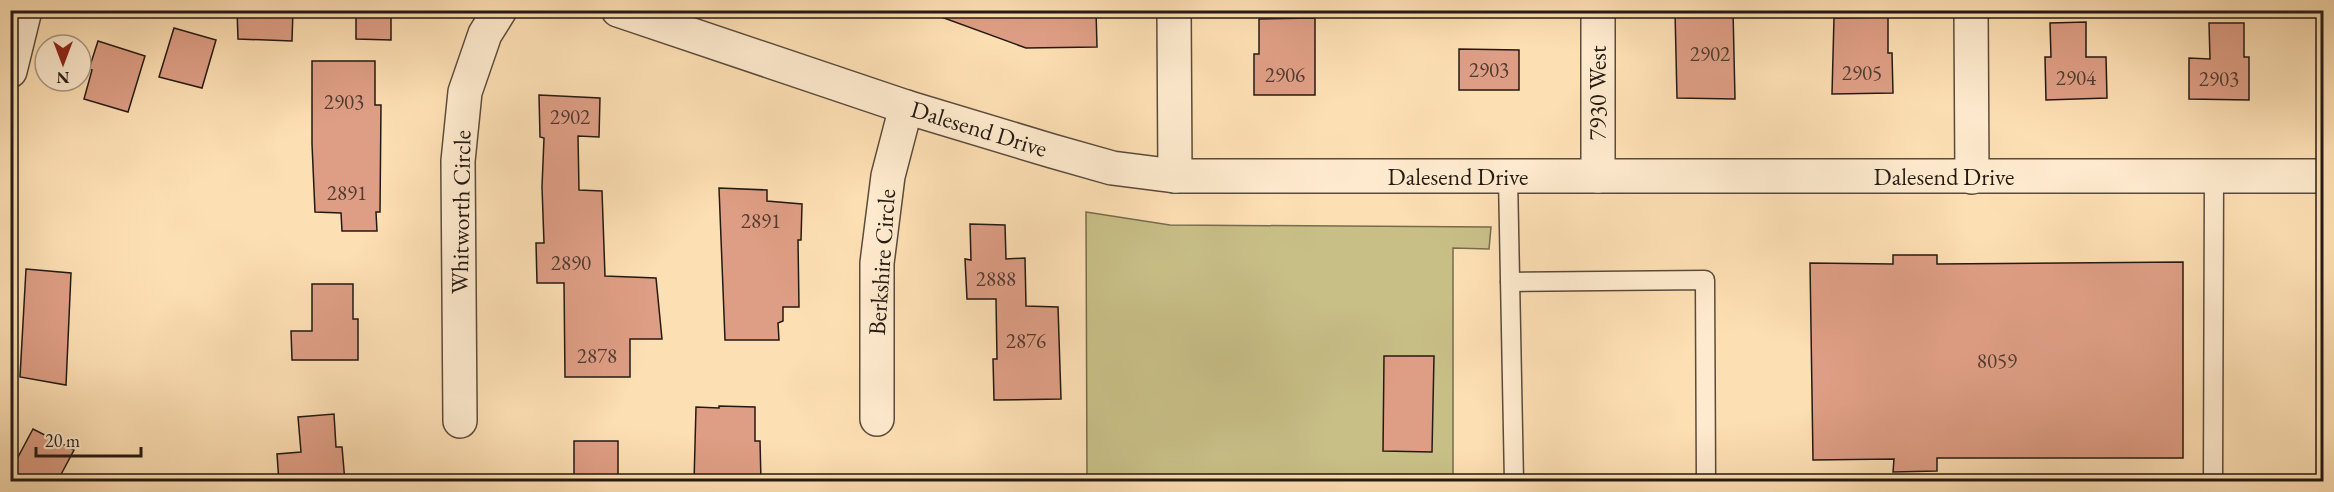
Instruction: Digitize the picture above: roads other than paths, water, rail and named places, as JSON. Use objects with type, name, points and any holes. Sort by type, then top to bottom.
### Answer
[{"type":"street","points":[[10,71],[25,10]]},
{"type":"street","name":"Whitworth Circle","points":[[460,421],[458,161],[465,92],[485,34],[500,10]]},
{"type":"street","name":"Dalesend Drive","points":[[618,10],[906,107],[1112,168],[1175,176],[2324,176]]},
{"type":"street","points":[[1174,10],[1175,176]]},
{"type":"street","name":"7930 West","points":[[1598,10],[1598,176]]},
{"type":"street","points":[[1971,10],[1972,177]]},
{"type":"street","name":"Berkshire Circle","points":[[877,419],[877,263],[888,176],[906,107]]},
{"type":"lane","points":[[2213,482],[2214,175]]},
{"type":"lane","points":[[1508,177],[1514,482]]},
{"type":"lane","points":[[1510,282],[1705,280],[1706,482]]}]
